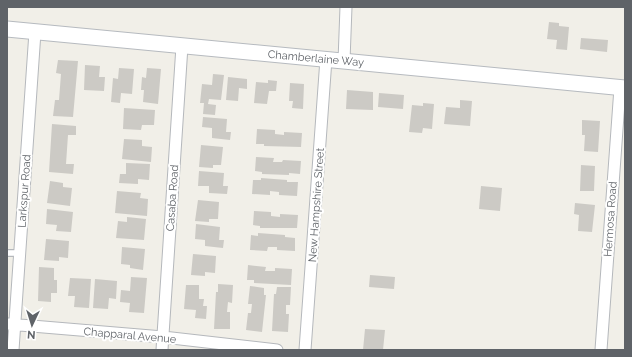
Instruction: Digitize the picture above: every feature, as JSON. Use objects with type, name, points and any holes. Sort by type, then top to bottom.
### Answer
[{"type":"main road","name":"Chamberlaine Way","points":[[7,29],[622,88]]},
{"type":"street","points":[[344,61],[346,7]]},
{"type":"street","name":"Larkspur Road","points":[[13,350],[10,324],[19,254],[35,32]]},
{"type":"street","name":"Casaba Road","points":[[162,350],[182,46]]},
{"type":"street","name":"New Hampshire Street","points":[[306,350],[326,59]]},
{"type":"street","name":"Hermosa Road","points":[[601,350],[622,88]]},
{"type":"street","name":"Chapparal Avenue","points":[[10,324],[163,337],[277,350]]},
{"type":"lane","points":[[7,253],[19,254]]},
{"type":"building","points":[[549,22],[559,23],[559,26],[569,27],[567,50],[556,49],[557,40],[547,39]]},
{"type":"building","points":[[581,38],[608,40],[607,52],[580,49]]},
{"type":"building","points":[[58,60],[78,61],[73,117],[53,116],[55,100],[59,100],[61,74],[56,73]]},
{"type":"building","points":[[85,65],[100,66],[99,77],[105,77],[104,91],[84,90]]},
{"type":"building","points":[[119,68],[134,69],[132,94],[121,93],[120,103],[111,102],[113,78],[118,79]]},
{"type":"building","points":[[147,68],[161,69],[158,104],[143,102],[144,90],[141,90],[142,77],[146,78]]},
{"type":"building","points":[[213,74],[224,75],[221,100],[209,99],[208,104],[216,105],[215,115],[203,114],[204,103],[200,103],[202,84],[212,85]]},
{"type":"building","points":[[228,77],[247,79],[247,89],[239,88],[238,101],[226,100]]},
{"type":"building","points":[[268,80],[277,81],[276,91],[269,91],[267,104],[254,103],[256,82],[268,83]]},
{"type":"building","points":[[290,83],[304,84],[303,109],[292,108],[293,101],[289,101]]},
{"type":"building","points":[[347,90],[373,92],[373,110],[346,109]]},
{"type":"building","points":[[379,93],[404,95],[403,109],[378,107]]},
{"type":"building","points":[[460,100],[472,101],[470,126],[444,124],[446,107],[460,108]]},
{"type":"building","points":[[423,103],[434,104],[432,129],[423,128],[422,133],[409,132],[412,105],[423,106]]},
{"type":"building","points":[[124,108],[155,110],[154,125],[142,125],[141,130],[123,129]]},
{"type":"building","points":[[203,117],[227,119],[226,132],[231,132],[230,140],[212,138],[212,128],[202,127]]},
{"type":"building","points":[[582,120],[600,121],[598,152],[584,151],[585,135],[582,135]]},
{"type":"building","points":[[52,124],[76,126],[76,135],[68,135],[66,164],[74,164],[73,174],[49,172]]},
{"type":"building","points":[[257,129],[275,130],[275,134],[284,135],[284,132],[302,133],[301,147],[264,146],[264,144],[256,144]]},
{"type":"building","points":[[124,139],[142,140],[142,146],[152,147],[151,162],[122,159]]},
{"type":"building","points":[[201,145],[223,147],[221,165],[213,165],[213,168],[199,167]]},
{"type":"building","points":[[256,157],[274,158],[273,162],[282,162],[283,160],[301,161],[300,174],[262,174],[262,172],[255,171]]},
{"type":"building","points":[[126,163],[150,164],[149,180],[138,179],[138,184],[119,183],[120,174],[126,174]]},
{"type":"building","points":[[581,165],[595,166],[594,191],[580,191]]},
{"type":"building","points":[[199,171],[224,173],[223,186],[228,186],[227,194],[209,193],[209,186],[198,186]]},
{"type":"building","points":[[261,178],[298,182],[297,196],[279,195],[279,192],[270,191],[270,195],[252,194],[253,180],[261,180]]},
{"type":"building","points":[[50,181],[63,183],[63,187],[72,188],[70,206],[47,203]]},
{"type":"building","points":[[481,186],[502,188],[500,211],[479,209]]},
{"type":"building","points":[[117,191],[141,193],[140,198],[148,199],[147,216],[115,213]]},
{"type":"building","points":[[198,200],[219,202],[218,219],[209,219],[209,222],[195,221]]},
{"type":"building","points":[[575,203],[595,205],[592,232],[578,231],[579,215],[574,214]]},
{"type":"building","points":[[47,209],[73,212],[71,232],[56,231],[57,225],[46,224]]},
{"type":"building","points":[[254,211],[271,212],[271,216],[280,217],[280,214],[298,215],[297,228],[260,228],[260,226],[253,225]]},
{"type":"building","points":[[127,217],[146,219],[144,240],[116,238],[118,221],[127,222]]},
{"type":"building","points":[[196,224],[220,227],[219,240],[224,240],[223,248],[205,246],[205,240],[195,239]]},
{"type":"building","points":[[258,233],[285,235],[285,237],[295,238],[295,251],[277,250],[277,247],[268,247],[267,251],[250,250],[251,235],[258,236]]},
{"type":"building","points":[[46,239],[69,241],[68,258],[59,257],[59,261],[44,260]]},
{"type":"building","points":[[122,247],[145,249],[143,270],[130,268],[130,265],[121,264]]},
{"type":"building","points":[[193,254],[216,256],[215,273],[205,272],[205,276],[191,275]]},
{"type":"building","points":[[248,265],[266,267],[265,271],[275,271],[275,268],[292,269],[291,285],[254,283],[254,280],[247,280]]},
{"type":"building","points":[[39,267],[54,268],[54,280],[57,280],[57,293],[51,293],[51,302],[38,301]]},
{"type":"building","points":[[370,275],[395,277],[394,289],[369,287]]},
{"type":"building","points":[[131,277],[147,278],[144,313],[129,312],[130,303],[120,302],[121,290],[130,291]]},
{"type":"building","points":[[70,278],[91,279],[89,308],[74,307],[75,296],[68,296]]},
{"type":"building","points":[[95,279],[117,281],[116,299],[109,298],[108,309],[93,308]]},
{"type":"building","points":[[218,284],[233,285],[232,303],[228,302],[227,312],[230,312],[230,329],[214,329],[216,292],[218,292]]},
{"type":"building","points":[[186,285],[199,285],[199,299],[204,299],[203,306],[207,306],[206,319],[195,318],[196,310],[184,309]]},
{"type":"building","points":[[250,286],[264,288],[264,295],[266,295],[262,332],[246,330],[248,313],[251,313],[252,304],[248,304]]},
{"type":"building","points":[[277,287],[291,287],[290,305],[286,305],[286,314],[289,314],[288,332],[272,331],[274,294],[276,294]]},
{"type":"building","points":[[365,329],[385,330],[383,350],[363,350]]}]
